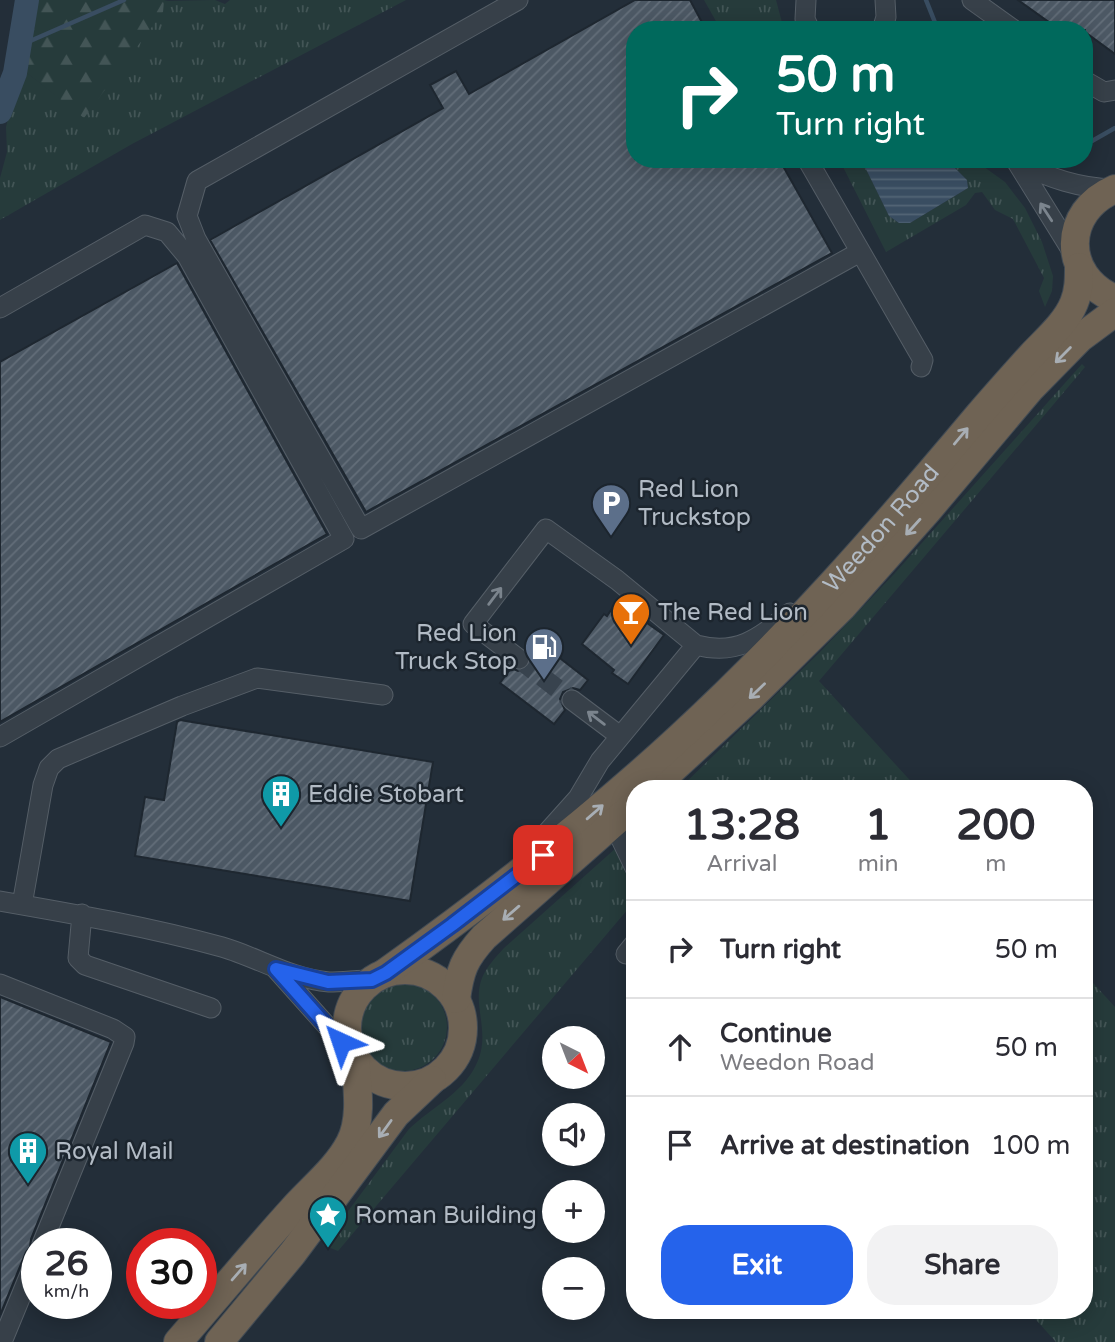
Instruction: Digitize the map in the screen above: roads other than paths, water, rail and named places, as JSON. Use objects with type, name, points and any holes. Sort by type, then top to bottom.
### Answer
[{"type":"highway","name":"Weedon Road","points":[[631,780],[678,739],[780,639],[849,565],[1007,382],[1060,325],[1076,298],[1078,262],[1075,240],[1078,224],[1086,209],[1098,197],[1114,189]]},
{"type":"highway","points":[[1078,262],[1093,286],[1115,299]]},
{"type":"highway","name":"Weedon Road","points":[[661,780],[750,698],[843,606],[1030,389],[1080,338],[1115,312]]},
{"type":"highway","name":"Weedon Road","points":[[379,976],[470,912],[575,829],[626,784]]},
{"type":"highway","points":[[456,999],[459,975],[470,952],[626,812]]},
{"type":"highway","points":[[178,1342],[295,1206],[338,1161],[350,1143],[357,1111],[354,1056],[347,1036],[348,1014],[359,991],[379,976],[404,970],[424,973],[442,983],[456,999],[463,1019],[462,1041],[457,1054],[449,1066],[396,1114],[292,1254],[219,1342]]},
{"type":"highway","points":[[354,1056],[372,1076],[391,1084],[411,1086],[432,1080]]},
{"type":"street","points":[[518,0],[197,181],[187,216],[196,239],[361,529],[860,252]]},
{"type":"street","points":[[972,0],[1001,21]]},
{"type":"street","points":[[1093,86],[1104,92],[1115,90]]},
{"type":"street","points":[[812,168],[923,360],[921,367]]},
{"type":"street","points":[[1020,168],[1078,262]]},
{"type":"street","points":[[1030,168],[1059,182],[1087,188],[1114,189]]},
{"type":"street","points":[[0,308],[145,225],[167,232],[187,256],[344,539],[0,737]]},
{"type":"street","points":[[519,659],[473,624],[546,529],[617,580],[696,645],[712,649],[730,649],[748,643],[771,628],[849,565]]},
{"type":"street","points":[[470,912],[551,830],[578,798],[600,761],[696,645]]},
{"type":"street","points":[[22,905],[43,785],[50,768],[58,760],[182,706],[257,678],[383,695]]},
{"type":"street","points":[[572,700],[620,736]]},
{"type":"street","points":[[611,826],[626,849]]},
{"type":"street","points":[[0,901],[82,914],[222,947],[255,958],[276,969],[328,982],[379,976]]},
{"type":"street","points":[[82,914],[78,958],[85,965],[211,1008]]},
{"type":"street","points":[[276,969],[354,1056]]},
{"type":"street","points":[[0,984],[113,1029],[125,1037],[49,1228]]},
{"type":"street","points":[[2,1342],[21,1296]]},
{"type":"water","points":[[865,168],[955,168],[967,180],[968,188],[910,223],[899,223],[889,216]]},
{"type":"waterway","points":[[0,112],[15,73],[27,0]]},
{"type":"waterway","points":[[21,45],[124,0]]},
{"type":"waterway","points":[[926,0],[934,21]]},
{"type":"waterway","points":[[1093,140],[1115,128]]},
{"type":"tunnel","points":[[519,659],[572,700]]},
{"type":"place","name":"Red Lion Truckstop","points":[[611,537]]},
{"type":"place","name":"The Red Lion","points":[[631,646]]},
{"type":"place","name":"Red Lion Truck Stop","points":[[544,681]]},
{"type":"place","name":"Eddie Stobart","points":[[281,828]]},
{"type":"place","name":"Royal Mail","points":[[28,1185]]},
{"type":"place","name":"Roman Building","points":[[328,1249]]}]
